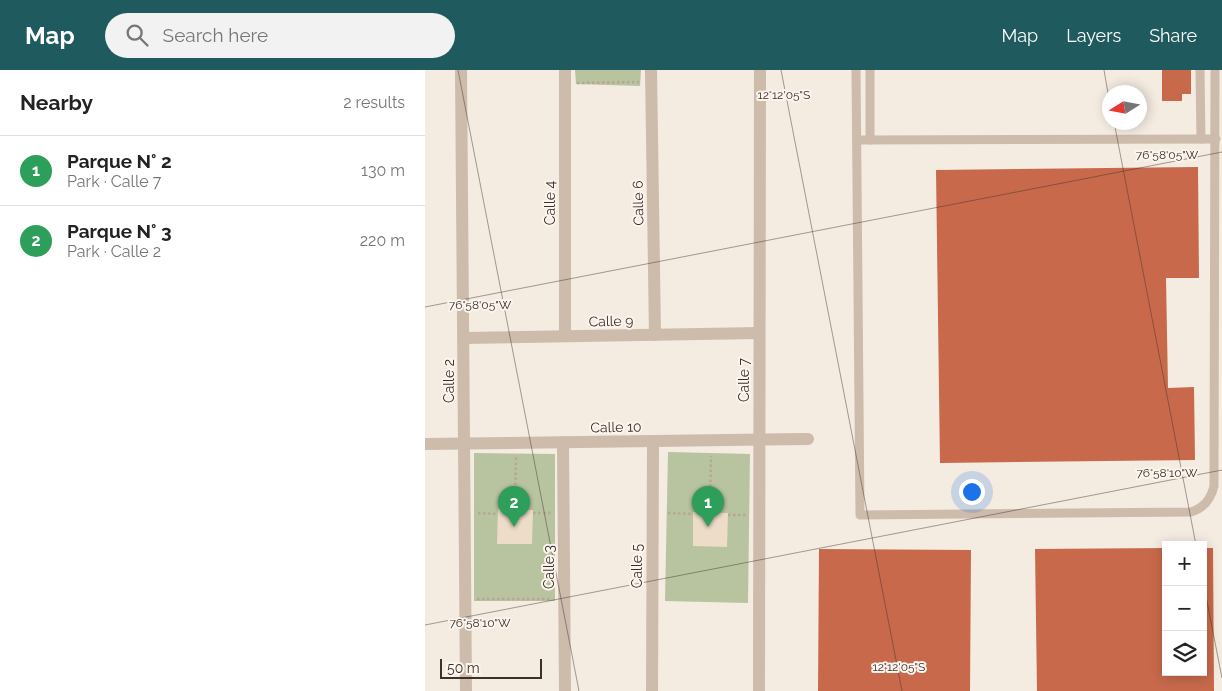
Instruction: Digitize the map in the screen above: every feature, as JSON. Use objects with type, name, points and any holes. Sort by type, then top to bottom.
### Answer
[{"type":"street","name":"Calle 2","points":[[461,70],[466,691]]},
{"type":"street","name":"Calle 7","points":[[759,70],[759,691]]},
{"type":"street","name":"Calle 4","points":[[565,76],[565,336]]},
{"type":"street","name":"Calle 6","points":[[651,76],[655,335]]},
{"type":"street","name":"Calle 9","points":[[464,338],[759,333]]},
{"type":"street","name":"Calle 10","points":[[425,444],[808,439]]},
{"type":"street","name":"Calle 5","points":[[652,691],[653,441]]},
{"type":"street","name":"Calle 3","points":[[563,442],[565,691]]},
{"type":"lane","points":[[856,70],[860,516],[1191,512],[1205,505],[1213,494],[1215,486],[1215,70]]},
{"type":"lane","points":[[870,70],[870,140]]},
{"type":"lane","points":[[1200,70],[1201,139]]},
{"type":"lane","points":[[857,140],[1216,140]]},
{"type":"path","points":[[565,76],[651,76]]},
{"type":"path","points":[[515,510],[515,456],[525,456]]},
{"type":"path","points":[[710,512],[711,456]]},
{"type":"path","points":[[476,513],[498,514]]},
{"type":"path","points":[[533,513],[553,513]]},
{"type":"path","points":[[668,513],[693,514]]},
{"type":"path","points":[[728,515],[747,515]]},
{"type":"path","points":[[476,598],[553,599]]},
{"type":"green space","points":[[575,70],[641,70],[640,86],[576,84]]},
{"type":"green space","points":[[668,452],[750,454],[748,603],[665,601]]},
{"type":"green space","points":[[474,453],[555,454],[555,601],[474,601]]},
{"type":"shaded area","points":[[498,509],[533,510],[532,544],[497,544]]},
{"type":"shaded area","points":[[693,512],[728,513],[727,547],[693,546]]},
{"type":"building","points":[[1162,70],[1191,70],[1191,94],[1182,94],[1182,101],[1162,101]]},
{"type":"building","points":[[1198,167],[1199,278],[1166,278],[1168,388],[1194,387],[1195,460],[940,463],[936,170]]},
{"type":"building","points":[[1162,548],[1162,676],[1207,676],[1207,548],[1213,548],[1214,691],[1037,691],[1035,549]]},
{"type":"building","points":[[819,549],[971,550],[970,691],[818,691]]},
{"type":"place","name":"Parque N° 3","points":[[514,527]]},
{"type":"place","name":"Parque N° 2","points":[[708,527]]}]
